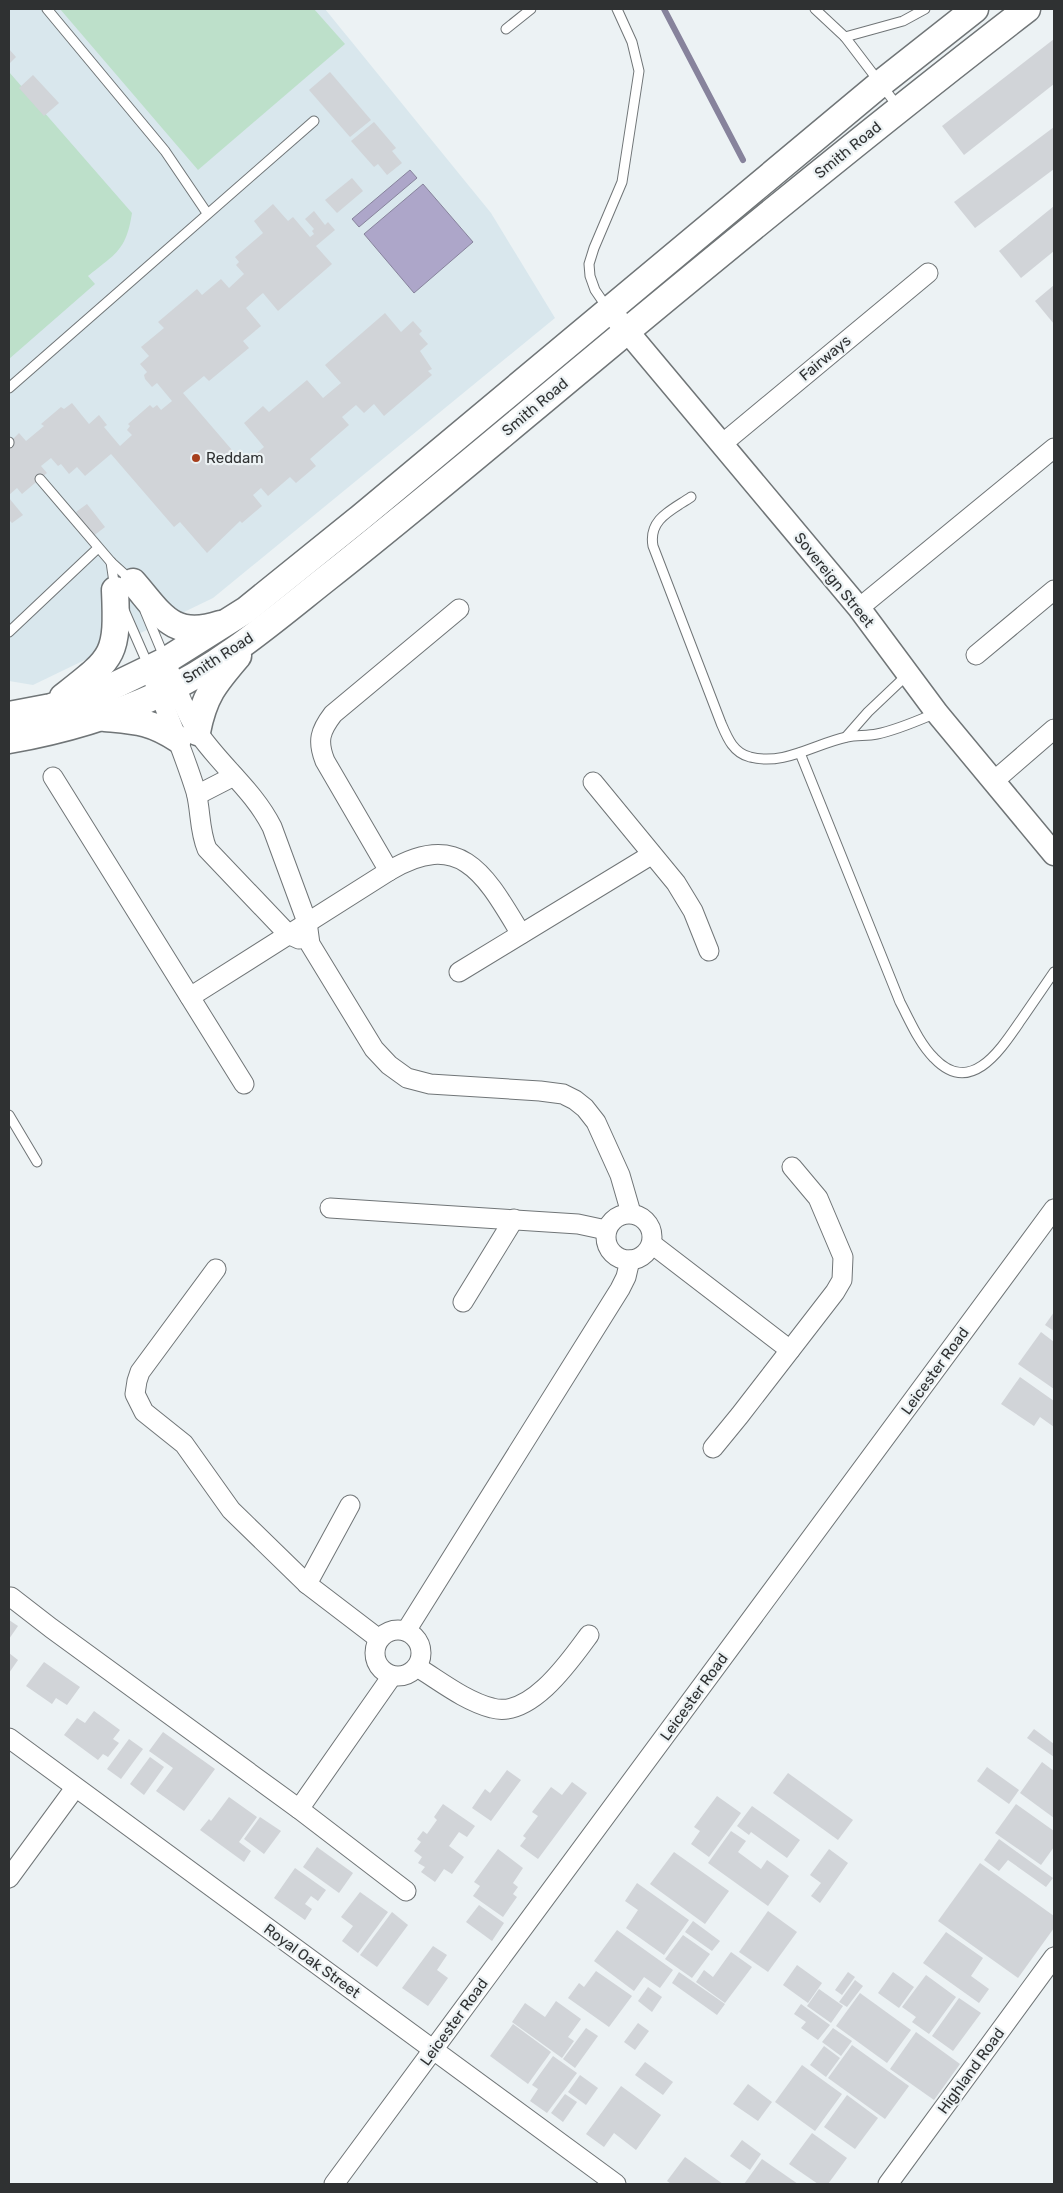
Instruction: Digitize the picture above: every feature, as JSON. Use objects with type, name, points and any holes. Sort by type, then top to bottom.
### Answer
[{"type":"main road","name":"Smith Road","points":[[9,715],[51,707],[103,691],[157,665],[232,619],[360,518],[880,84],[975,9]]},
{"type":"main road","name":"Smith Road","points":[[9,740],[47,734],[102,718],[168,690],[224,657],[378,538],[627,330],[899,108],[1027,9]]},
{"type":"main road","points":[[51,707],[104,664],[111,653],[124,586],[174,626],[195,630],[205,629],[232,619]]},
{"type":"main road","points":[[102,718],[154,724],[187,735],[206,698],[219,678],[260,631]]},
{"type":"street","name":"Fairways","points":[[722,444],[928,273]]},
{"type":"street","name":"Sovereign Street","points":[[609,310],[859,608],[937,713],[1054,854]]},
{"type":"street","points":[[859,608],[1054,448]]},
{"type":"street","points":[[976,655],[1054,590]]},
{"type":"street","points":[[389,870],[325,761],[320,749],[320,736],[325,724],[333,714],[459,609]]},
{"type":"street","points":[[157,665],[187,735],[202,836],[207,849],[288,934],[310,944]]},
{"type":"street","points":[[994,781],[1054,729]]},
{"type":"street","points":[[187,735],[234,776],[254,798],[272,827],[307,922],[310,944],[374,1049],[389,1065],[407,1078],[430,1084],[563,1094],[585,1108],[596,1122],[620,1175],[630,1213]]},
{"type":"street","points":[[197,795],[234,776]]},
{"type":"street","points":[[53,777],[244,1084]]},
{"type":"street","points":[[592,782],[685,897],[709,951]]},
{"type":"street","points":[[190,997],[389,870],[417,856],[438,853],[455,856],[480,873],[490,884],[521,934]]},
{"type":"street","points":[[459,972],[651,855]]},
{"type":"street","points":[[713,1448],[740,1416],[835,1292],[842,1280],[843,1257],[818,1198],[792,1166]]},
{"type":"street","points":[[330,1208],[578,1224],[606,1230]]},
{"type":"street","name":"Leicester Road","points":[[334,2184],[1054,1209]]},
{"type":"street","points":[[630,1213],[641,1216],[649,1223],[653,1233],[652,1244],[647,1252],[639,1258],[630,1260],[619,1258],[610,1251],[606,1241],[606,1230],[611,1221],[620,1215],[630,1213]]},
{"type":"street","points":[[464,1302],[514,1219]]},
{"type":"street","points":[[652,1244],[790,1350]]},
{"type":"street","points":[[406,1631],[620,1289],[626,1277],[630,1260]]},
{"type":"street","points":[[216,1269],[140,1372],[136,1381],[135,1394],[144,1412],[184,1444],[192,1453],[231,1510],[307,1584],[379,1639]]},
{"type":"street","points":[[307,1584],[350,1506]]},
{"type":"street","points":[[11,1597],[50,1628],[299,1809],[406,1891]]},
{"type":"street","points":[[391,1631],[406,1631],[415,1637],[421,1646],[421,1657],[417,1667],[410,1673],[401,1676],[392,1676],[384,1672],[378,1665],[375,1656],[375,1648],[379,1639],[391,1631]]},
{"type":"street","points":[[417,1667],[475,1701],[493,1708],[507,1708],[534,1696],[549,1684],[567,1666],[589,1635]]},
{"type":"street","points":[[299,1809],[392,1676]]},
{"type":"street","name":"Royal Oak Street","points":[[9,1738],[616,2184]]},
{"type":"street","points":[[9,1878],[75,1788]]},
{"type":"street","name":"Highland Road","points":[[888,2184],[1054,1958]]},
{"type":"lane","points":[[48,9],[165,151],[207,213]]},
{"type":"lane","points":[[506,29],[530,9]]},
{"type":"lane","points":[[609,310],[595,290],[590,276],[589,264],[622,182],[639,71],[632,42],[617,9]]},
{"type":"lane","points":[[815,9],[845,37],[899,108]]},
{"type":"lane","points":[[845,37],[903,21],[925,9]]},
{"type":"lane","points":[[9,388],[314,121]]},
{"type":"lane","points":[[40,480],[111,562],[124,586],[157,665]]},
{"type":"lane","points":[[691,497],[658,521],[653,527],[651,536],[656,558],[721,723],[734,748],[748,757],[762,759],[780,758],[846,738],[878,733],[937,713]]},
{"type":"lane","points":[[9,632],[98,548]]},
{"type":"lane","points":[[111,562],[124,586],[157,665]]},
{"type":"lane","points":[[846,738],[868,712],[908,674]]},
{"type":"lane","points":[[800,753],[900,1002],[918,1036],[933,1058],[948,1070],[962,1073],[980,1068],[994,1057],[1054,972]]},
{"type":"lane","points":[[9,1115],[37,1162]]},
{"type":"shaded area","name":"Reddam","points":[[9,9],[325,9],[491,213],[555,318],[213,598],[33,685],[9,681]]},
{"type":"shaded area","points":[[410,170],[417,178],[359,227],[352,219]]},
{"type":"shaded area","points":[[423,184],[473,242],[414,293],[364,234]]},
{"type":"green space","points":[[60,9],[314,9],[345,44],[198,170]]},
{"type":"green space","points":[[9,72],[132,213],[130,226],[123,244],[113,256],[88,276],[95,284],[9,359]]},
{"type":"building","points":[[1054,39],[1054,84],[964,155],[942,126]]},
{"type":"building","points":[[9,49],[16,57],[9,64]]},
{"type":"building","points":[[330,72],[371,120],[350,137],[309,90]]},
{"type":"building","points":[[33,75],[59,103],[44,116],[19,88]]},
{"type":"building","points":[[374,122],[396,148],[392,151],[402,163],[387,175],[378,164],[374,167],[351,141]]},
{"type":"building","points":[[1054,127],[1054,169],[975,228],[954,202]]},
{"type":"building","points":[[352,178],[363,191],[337,213],[325,200]]},
{"type":"building","points":[[273,204],[288,221],[293,217],[310,237],[314,234],[312,231],[314,229],[305,219],[314,211],[325,225],[328,222],[335,230],[316,246],[332,264],[278,311],[263,293],[257,298],[246,308],[261,326],[243,341],[249,348],[209,381],[204,376],[183,393],[244,464],[264,447],[244,423],[263,406],[269,412],[307,380],[323,398],[341,383],[325,365],[385,313],[401,332],[413,321],[422,331],[419,334],[428,344],[420,351],[432,369],[428,371],[432,375],[384,416],[374,404],[364,413],[356,405],[342,417],[349,425],[310,459],[316,466],[296,483],[290,477],[268,496],[261,488],[253,495],[262,506],[242,523],[240,521],[207,553],[180,522],[174,527],[111,454],[85,476],[77,467],[69,474],[61,464],[58,466],[51,458],[41,466],[47,473],[22,494],[17,488],[9,495],[9,443],[19,433],[26,441],[44,426],[41,424],[61,407],[64,409],[72,403],[89,424],[99,415],[107,425],[104,427],[120,446],[132,435],[127,430],[130,426],[128,424],[150,405],[153,408],[157,405],[161,410],[172,401],[157,383],[152,387],[145,379],[144,375],[147,372],[140,364],[149,356],[141,347],[164,328],[158,322],[197,289],[202,295],[221,279],[229,288],[244,274],[236,265],[239,262],[235,257],[263,233],[254,221]]},
{"type":"building","points":[[1054,206],[1054,251],[1021,278],[999,251]]},
{"type":"building","points":[[1054,285],[1054,324],[1035,301]]},
{"type":"building","points":[[9,498],[23,515],[12,523],[9,520]]},
{"type":"building","points":[[87,504],[105,527],[92,537],[80,522],[82,520],[76,512]]},
{"type":"building","points":[[1054,1312],[1054,1331],[1045,1325]]},
{"type":"building","points":[[1041,1332],[1054,1342],[1054,1389],[1018,1364]]},
{"type":"building","points":[[1020,1377],[1054,1401],[1054,1427],[1040,1417],[1034,1426],[1001,1404]]},
{"type":"building","points":[[9,1620],[18,1626],[9,1639]]},
{"type":"building","points":[[9,1653],[18,1660],[9,1673]]},
{"type":"building","points":[[44,1662],[80,1687],[67,1705],[56,1698],[52,1704],[26,1686]]},
{"type":"building","points":[[94,1711],[120,1730],[113,1739],[119,1743],[108,1757],[103,1754],[98,1760],[64,1735],[77,1718],[85,1723]]},
{"type":"building","points":[[1034,1729],[1054,1744],[1054,1757],[1027,1738]]},
{"type":"building","points":[[163,1732],[215,1769],[184,1811],[156,1791],[173,1768],[149,1751]]},
{"type":"building","points":[[129,1739],[143,1749],[121,1779],[107,1769]]},
{"type":"building","points":[[150,1757],[164,1767],[144,1795],[130,1784]]},
{"type":"building","points":[[1042,1762],[1054,1771],[1054,1818],[1020,1793]]},
{"type":"building","points":[[987,1767],[1019,1790],[1009,1804],[977,1781]]},
{"type":"building","points":[[507,1770],[521,1780],[491,1821],[472,1808],[485,1789],[490,1793]]},
{"type":"building","points":[[788,1773],[853,1820],[838,1840],[773,1793]]},
{"type":"building","points":[[572,1782],[587,1793],[538,1859],[520,1846],[526,1838],[523,1836],[538,1816],[532,1812],[551,1787],[562,1795]]},
{"type":"building","points":[[717,1796],[741,1813],[709,1857],[691,1844],[700,1831],[694,1827]]},
{"type":"building","points":[[229,1797],[257,1817],[239,1842],[251,1851],[244,1862],[200,1830],[209,1819],[211,1821]]},
{"type":"building","points":[[443,1804],[475,1826],[467,1837],[459,1832],[449,1846],[464,1857],[452,1874],[444,1869],[435,1882],[421,1872],[425,1867],[418,1863],[422,1857],[414,1851],[421,1842],[417,1839],[423,1831],[427,1834],[437,1820],[434,1817]]},
{"type":"building","points":[[1016,1804],[1054,1831],[1054,1847],[1041,1865],[995,1833]]},
{"type":"building","points":[[752,1806],[800,1840],[787,1858],[751,1832],[749,1835],[737,1826]]},
{"type":"building","points":[[260,1817],[281,1831],[264,1854],[244,1839]]},
{"type":"building","points":[[731,1831],[746,1841],[738,1852],[761,1869],[767,1860],[789,1876],[768,1906],[708,1863]]},
{"type":"building","points":[[999,1839],[1053,1878],[1046,1887],[1008,1860],[999,1871],[984,1860]]},
{"type":"building","points":[[317,1847],[353,1873],[339,1893],[303,1867]]},
{"type":"building","points":[[498,1849],[523,1868],[513,1883],[518,1887],[513,1894],[517,1897],[503,1917],[473,1896],[480,1886],[474,1882]]},
{"type":"building","points":[[829,1849],[848,1863],[820,1903],[811,1896],[821,1883],[810,1875]]},
{"type":"building","points":[[674,1852],[729,1891],[705,1924],[650,1884]]},
{"type":"building","points":[[980,1863],[1054,1916],[1054,1928],[1018,1978],[938,1921]]},
{"type":"building","points":[[295,1868],[326,1890],[318,1901],[311,1896],[305,1904],[312,1909],[305,1920],[274,1898]]},
{"type":"building","points":[[637,1883],[689,1920],[664,1955],[626,1928],[638,1910],[625,1901]]},
{"type":"building","points":[[360,1892],[388,1912],[358,1953],[342,1941],[353,1926],[341,1917]]},
{"type":"building","points":[[479,1905],[504,1923],[492,1941],[466,1922]]},
{"type":"building","points":[[768,1911],[797,1932],[768,1972],[739,1952]]},
{"type":"building","points":[[392,1912],[408,1925],[377,1967],[360,1955]]},
{"type":"building","points":[[693,1921],[720,1941],[712,1951],[685,1932]]},
{"type":"building","points":[[617,1930],[673,1970],[660,1988],[644,1977],[634,1991],[594,1961]]},
{"type":"building","points":[[946,1932],[983,1958],[971,1976],[989,1989],[979,2003],[923,1963]]},
{"type":"building","points":[[683,1935],[710,1954],[692,1978],[665,1959]]},
{"type":"building","points":[[433,1946],[447,1955],[437,1970],[448,1978],[428,2006],[402,1988]]},
{"type":"building","points":[[731,1952],[752,1967],[725,2003],[696,1982],[704,1970],[713,1977]]},
{"type":"building","points":[[797,1965],[822,1983],[808,2003],[783,1985]]},
{"type":"building","points":[[596,1971],[632,1996],[609,2027],[568,1998],[579,1983],[584,1987]]},
{"type":"building","points":[[679,1972],[725,2004],[717,2015],[672,1983]]},
{"type":"building","points":[[848,1972],[855,1977],[842,1995],[835,1990]]},
{"type":"building","points":[[893,1972],[914,1987],[899,2008],[878,1993]]},
{"type":"building","points":[[926,1975],[956,1997],[929,2034],[912,2022],[916,2017],[902,2007]]},
{"type":"building","points":[[855,1980],[863,1986],[847,2007],[839,2002]]},
{"type":"building","points":[[648,1987],[662,1997],[652,2012],[638,2001]]},
{"type":"building","points":[[819,1989],[843,2006],[831,2023],[807,2006]]},
{"type":"building","points":[[860,1993],[911,2030],[887,2063],[836,2026]]},
{"type":"building","points":[[959,1998],[981,2013],[953,2051],[932,2036]]},
{"type":"building","points":[[556,2001],[581,2019],[568,2037],[574,2041],[562,2058],[512,2022],[525,2003],[545,2017]]},
{"type":"building","points":[[801,2004],[830,2025],[818,2040],[801,2028],[806,2022],[794,2014]]},
{"type":"building","points":[[638,2023],[649,2031],[635,2050],[624,2042]]},
{"type":"building","points":[[513,2024],[551,2052],[528,2084],[490,2056]]},
{"type":"building","points":[[586,2028],[598,2036],[575,2068],[563,2059]]},
{"type":"building","points":[[833,2028],[852,2041],[841,2056],[822,2042]]},
{"type":"building","points":[[916,2032],[960,2064],[934,2100],[890,2069]]},
{"type":"building","points":[[852,2045],[909,2086],[885,2119],[828,2078]]},
{"type":"building","points":[[824,2046],[840,2058],[826,2077],[810,2065]]},
{"type":"building","points":[[553,2056],[577,2073],[547,2113],[530,2101],[538,2089],[532,2085]]},
{"type":"building","points":[[645,2062],[673,2082],[663,2095],[635,2075]]},
{"type":"building","points":[[802,2065],[842,2094],[815,2131],[775,2102]]},
{"type":"building","points":[[580,2075],[598,2088],[586,2105],[568,2092]]},
{"type":"building","points":[[748,2084],[772,2102],[758,2121],[733,2104]]},
{"type":"building","points":[[621,2086],[661,2115],[636,2150],[614,2133],[604,2147],[586,2134]]},
{"type":"building","points":[[565,2094],[577,2102],[563,2122],[551,2113]]},
{"type":"building","points":[[847,2095],[878,2118],[855,2149],[824,2127]]},
{"type":"building","points":[[812,2133],[847,2158],[828,2184],[818,2184],[789,2164]]},
{"type":"building","points":[[742,2140],[761,2154],[750,2170],[730,2156]]},
{"type":"building","points":[[685,2157],[723,2184],[671,2184],[667,2181]]},
{"type":"building","points":[[762,2159],[798,2184],[744,2184]]},
{"type":"waterway","points":[[664,9],[743,160]]},
{"type":"place","name":"Reddam","points":[[196,458]]}]
